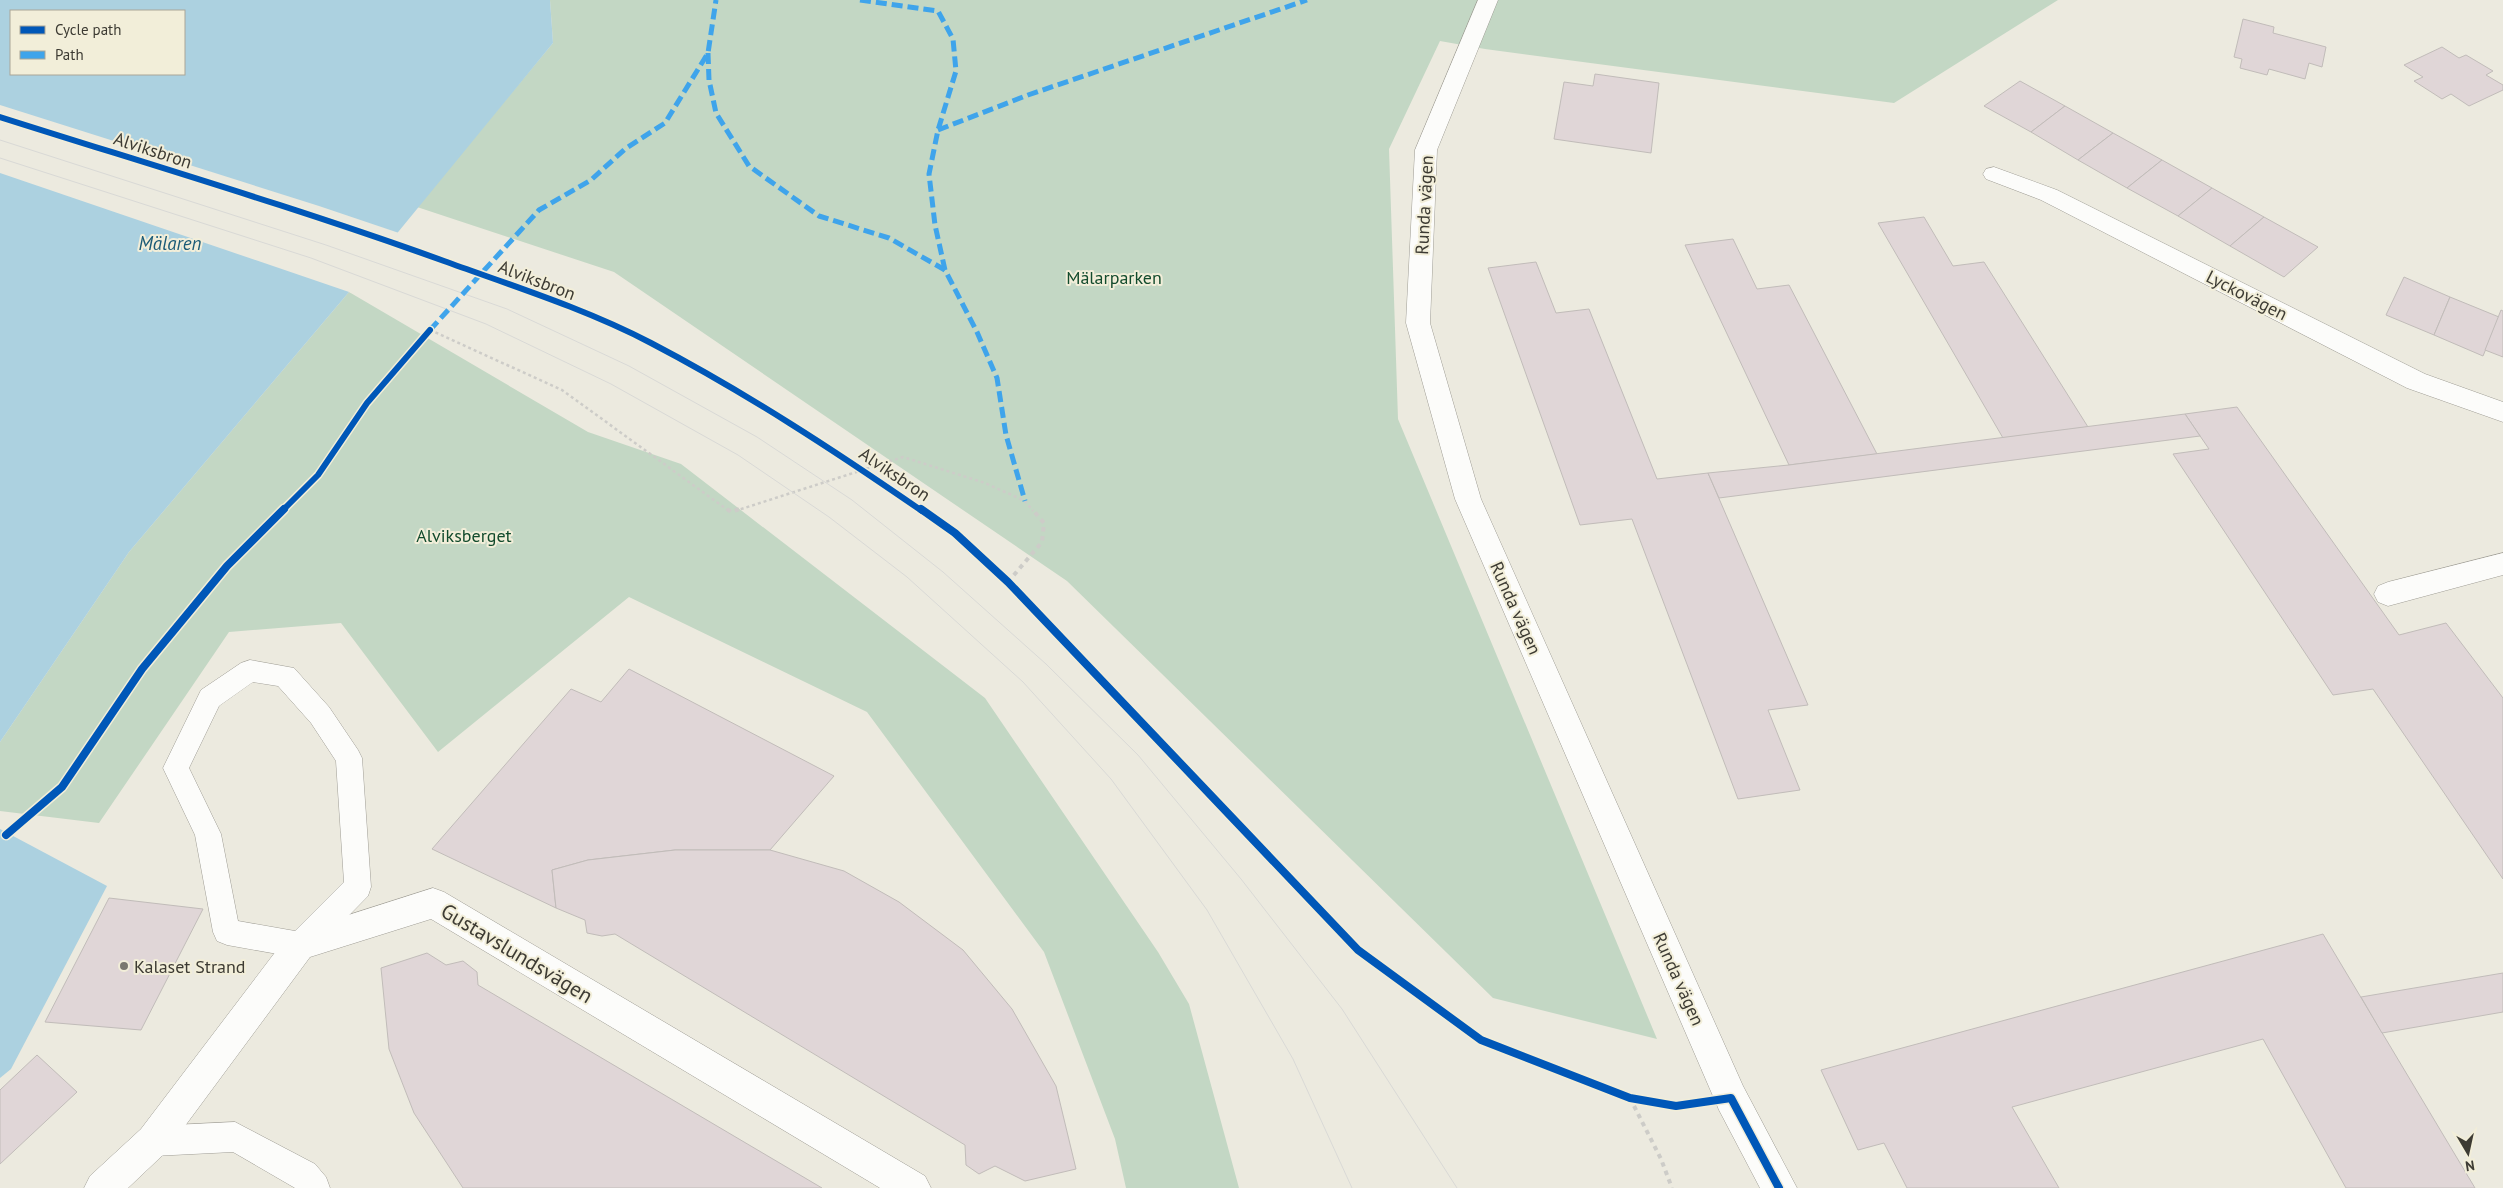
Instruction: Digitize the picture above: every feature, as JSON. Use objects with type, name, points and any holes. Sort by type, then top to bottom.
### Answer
[{"type":"street","name":"Runda vägen","points":[[1488,0],[1426,150],[1418,322],[1468,499],[1731,1098],[1779,1188]]},
{"type":"street","name":"Lyckovägen","points":[[1994,174],[2049,195],[2416,381],[2503,412]]},
{"type":"street","points":[[2388,594],[2503,564]]},
{"type":"street","name":"Gustavslundsvägen","points":[[300,945],[433,902],[914,1188]]},
{"type":"street","points":[[102,1188],[153,1140],[300,945]]},
{"type":"lane","points":[[250,672],[285,676],[320,715],[349,758],[358,887],[300,945],[227,932],[208,834],[176,768],[210,698],[250,672]]},
{"type":"lane","points":[[153,1140],[235,1137],[304,1175],[315,1188]]},
{"type":"path","points":[[423,338],[430,330],[562,390],[732,512],[903,457],[985,483],[1025,501],[1044,523],[1042,542],[1008,582]]},
{"type":"path","points":[[1002,576],[1015,589]]},
{"type":"path","points":[[1621,1095],[1639,1100]]},
{"type":"path","points":[[1630,1098],[1661,1159],[1672,1188]]},
{"type":"green space","name":"Mälarparken","points":[[550,0],[2058,0],[1894,103],[1485,49],[1440,41],[1389,149],[1398,419],[1657,1039],[1493,998],[1067,581],[614,272],[417,207],[553,43]]},
{"type":"green space","name":"Alviksberget","points":[[349,292],[588,432],[681,464],[985,698],[1158,952],[1189,1004],[1239,1188],[1126,1188],[1115,1139],[1044,952],[867,712],[629,597],[438,752],[341,623],[229,632],[99,823],[0,811],[0,742],[129,552]]},
{"type":"water","name":"Mälaren","points":[[0,0],[550,0],[553,43],[349,292],[129,552],[0,742]]},
{"type":"water","points":[[0,829],[107,886],[11,1069],[0,1078]]},
{"type":"pier","points":[[0,105],[399,233],[352,293],[0,173]]},
{"type":"building","points":[[2243,19],[2274,27],[2273,33],[2326,47],[2322,67],[2309,63],[2305,79],[2269,69],[2267,75],[2240,68],[2242,59],[2234,57]]},
{"type":"building","points":[[2442,47],[2459,58],[2466,55],[2493,71],[2486,75],[2503,85],[2503,90],[2469,106],[2451,94],[2442,99],[2414,81],[2423,77],[2404,65]]},
{"type":"building","points":[[1595,74],[1659,83],[1651,153],[1554,139],[1564,82],[1593,86]]},
{"type":"building","points":[[2020,81],[2065,106],[2031,132],[1984,106]]},
{"type":"building","points":[[2065,106],[2113,133],[2078,160],[2031,132]]},
{"type":"building","points":[[2113,133],[2162,160],[2127,188],[2078,160]]},
{"type":"building","points":[[2162,160],[2212,188],[2178,216],[2127,188]]},
{"type":"building","points":[[2212,188],[2264,217],[2230,246],[2178,216]]},
{"type":"building","points":[[1924,217],[1953,266],[1984,262],[2088,427],[2003,438],[1878,223]]},
{"type":"building","points":[[2264,217],[2318,247],[2284,277],[2230,246]]},
{"type":"building","points":[[1733,239],[1757,289],[1789,285],[1877,454],[1789,465],[1685,245]]},
{"type":"building","points":[[1536,262],[1556,313],[1589,309],[1657,479],[1708,473],[1808,705],[1768,710],[1800,790],[1738,799],[1632,519],[1580,525],[1488,268]]},
{"type":"building","points":[[2404,277],[2450,297],[2434,335],[2386,315]]},
{"type":"building","points":[[2450,297],[2499,317],[2483,356],[2434,335]]},
{"type":"building","points":[[2501,310],[2503,311],[2503,357],[2485,350]]},
{"type":"building","points":[[2237,407],[2399,635],[2446,623],[2503,698],[2503,879],[2373,689],[2333,695],[2173,454],[2209,449],[2185,414]]},
{"type":"building","points":[[2185,414],[2200,436],[1719,498],[1708,473],[1789,465]]},
{"type":"building","points":[[629,669],[834,776],[770,850],[675,850],[588,860],[552,870],[556,908],[432,849],[571,689],[601,702]]},
{"type":"building","points":[[675,850],[770,850],[844,871],[899,902],[963,950],[1012,1009],[1056,1086],[1076,1169],[1025,1181],[995,1166],[979,1174],[966,1165],[965,1145],[615,934],[602,936],[587,933],[585,920],[556,908],[552,870],[588,860]]},
{"type":"building","name":"Kalaset Strand","points":[[109,898],[203,909],[141,1030],[45,1022]]},
{"type":"building","points":[[2323,934],[2475,1188],[2346,1188],[2263,1039],[2012,1107],[2059,1188],[1907,1188],[1884,1143],[1858,1150],[1821,1070]]},
{"type":"building","points":[[427,953],[446,965],[463,961],[477,972],[478,985],[822,1188],[463,1188],[414,1113],[389,1049],[381,968]]},
{"type":"building","points":[[2503,973],[2503,1012],[2382,1033],[2361,997]]},
{"type":"building","points":[[37,1055],[77,1092],[0,1164],[0,1090]]},
{"type":"tram line","points":[[0,140],[326,245],[507,309],[629,366],[757,437],[852,500],[943,572],[1046,664],[1138,755],[1241,879],[1342,1009],[1457,1188]]},
{"type":"tram line","points":[[0,158],[311,258],[486,324],[611,384],[738,455],[829,517],[907,577],[1023,682],[1111,779],[1207,910],[1293,1059],[1352,1188]]},
{"type":"marked path","points":[[430,330],[539,210],[591,180],[625,149],[665,123],[708,53],[716,0]]},
{"type":"marked path","points":[[860,0],[938,11],[953,39],[956,71],[938,130],[929,174],[935,225],[945,270],[977,332],[997,378],[1006,435],[1025,501]]},
{"type":"marked path","points":[[938,130],[1028,95],[1307,0]]},
{"type":"marked path","points":[[708,53],[709,80],[716,113],[749,166],[819,216],[889,238],[945,270]]},
{"type":"cycle path","name":"Alviksbron","points":[[0,117],[349,227],[539,295],[649,342],[741,393],[850,461],[955,533],[1008,582],[1358,950],[1481,1040],[1630,1098],[1676,1106],[1731,1098],[1779,1188]]},
{"type":"cycle path","points":[[6,835],[62,787],[142,669],[227,566],[318,475],[367,403],[430,330]]},
{"type":"place","name":"Kalaset Strand","points":[[124,966]]}]
